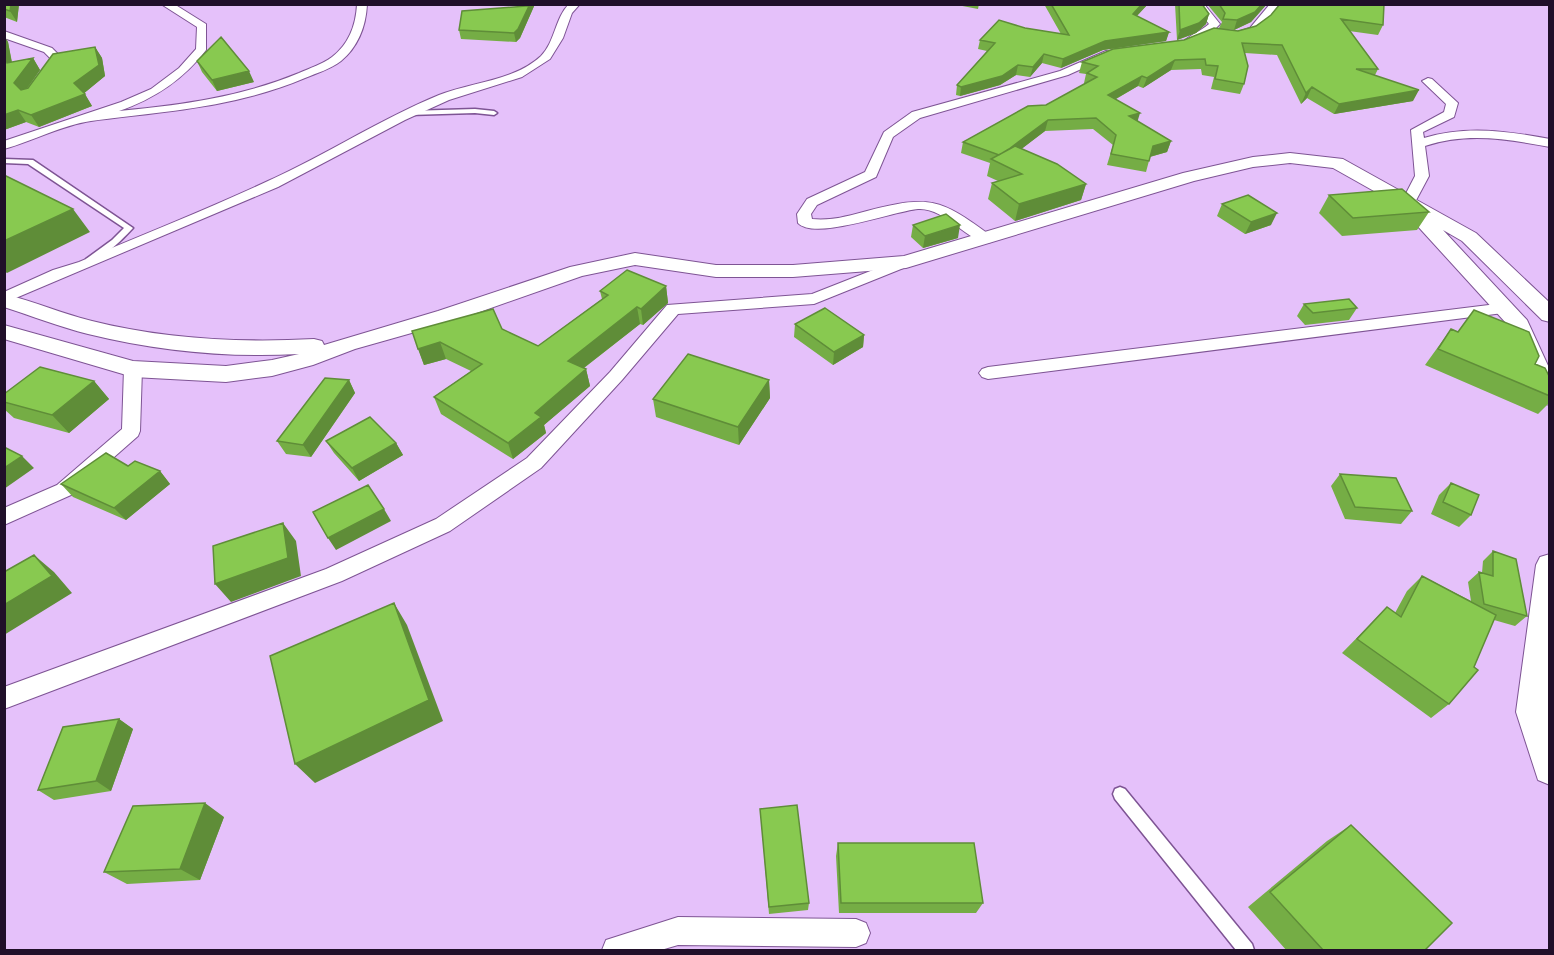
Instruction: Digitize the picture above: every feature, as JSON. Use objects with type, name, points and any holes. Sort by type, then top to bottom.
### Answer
[{"type":"street","points":[[4,145],[155,92],[183,70],[201,50],[202,26],[166,4]]},
{"type":"street","points":[[82,118],[213,104],[252,95],[296,79],[337,59],[355,37],[362,17],[362,4]]},
{"type":"street","points":[[4,299],[58,273],[273,184],[409,113],[445,97],[518,75],[546,57],[558,38],[567,12],[574,4]]},
{"type":"street","points":[[1170,46],[1214,32],[1215,24],[1198,4]]},
{"type":"street","points":[[1231,37],[1254,30],[1276,4]]},
{"type":"street","points":[[4,34],[48,50],[57,59],[42,80]]},
{"type":"street","points":[[986,239],[952,214],[924,205],[898,208],[844,223],[822,226],[805,223],[804,214],[812,202],[871,174],[888,135],[916,115],[1064,73],[1107,54],[1118,52]]},
{"type":"street","points":[[1408,203],[1422,176],[1417,130],[1450,114],[1452,102],[1428,81]]},
{"type":"street","points":[[1418,144],[1443,135],[1473,132],[1550,142]]},
{"type":"street","points":[[4,698],[334,575],[443,525],[534,463],[616,376],[673,309],[814,299],[906,262],[1189,177],[1253,162],[1290,158],[1337,163],[1469,237],[1550,315]]},
{"type":"street","points":[[1408,203],[1516,320],[1550,397]]},
{"type":"street","points":[[4,332],[133,369],[226,374],[272,368],[305,360],[347,344],[446,316],[577,271],[634,259],[716,271],[793,271],[906,262]]},
{"type":"street","points":[[4,299],[99,330],[186,345],[290,348],[347,344]]},
{"type":"street","points":[[987,373],[1505,308]]},
{"type":"street","points":[[4,517],[64,490],[132,431],[133,369]]},
{"type":"street","points":[[1550,565],[1532,712],[1550,768]]},
{"type":"street","points":[[616,951],[678,931],[856,933]]},
{"type":"lane","points":[[409,113],[475,111],[494,113]]},
{"type":"lane","points":[[4,161],[30,162],[129,228],[115,242],[84,264]]},
{"type":"lane","points":[[1120,794],[1246,951]]},
{"type":"building","points":[[4,4],[11,4],[10,11],[4,9]]},
{"type":"building","points":[[525,4],[530,4],[514,33],[459,30],[462,11],[527,6]]},
{"type":"building","points":[[1051,4],[1142,4],[1133,14],[1169,32],[1105,41],[1063,59],[1044,54],[1033,67],[1018,65],[1002,76],[961,87],[957,85],[995,43],[980,40],[999,20],[1025,28],[1069,35]]},
{"type":"building","points":[[1179,4],[1202,4],[1209,14],[1199,23],[1180,30]]},
{"type":"building","points":[[1219,4],[1262,4],[1255,12],[1237,20],[1223,19],[1225,13]]},
{"type":"building","points":[[1280,4],[1384,4],[1383,25],[1341,19],[1378,69],[1356,69],[1419,90],[1339,104],[1312,87],[1306,93],[1282,45],[1242,43],[1248,66],[1244,84],[1215,79],[1218,66],[1206,65],[1205,59],[1175,60],[1147,78],[1142,76],[1108,95],[1140,113],[1129,116],[1171,141],[1153,146],[1149,161],[1111,154],[1116,135],[1096,118],[1048,120],[999,155],[963,142],[1028,106],[1046,105],[1097,77],[1087,73],[1098,66],[1082,62],[1113,49],[1184,40],[1214,28],[1238,31],[1256,26],[1271,15]]},
{"type":"building","points":[[221,37],[249,71],[212,80],[197,61]]},
{"type":"building","points":[[95,47],[99,65],[74,83],[85,94],[31,115],[18,110],[4,115],[4,51],[7,63],[33,58],[14,83],[21,90],[28,88],[53,54]]},
{"type":"building","points":[[1015,146],[1057,164],[1086,184],[1019,204],[992,183],[1022,174],[991,159]]},
{"type":"building","points":[[4,175],[73,209],[4,241]]},
{"type":"building","points":[[1402,189],[1429,212],[1353,218],[1329,195]]},
{"type":"building","points":[[1248,195],[1277,213],[1251,222],[1222,204]]},
{"type":"building","points":[[946,214],[960,225],[925,236],[913,225]]},
{"type":"building","points":[[627,270],[666,286],[641,309],[637,307],[568,361],[586,369],[535,413],[541,417],[508,443],[434,397],[482,364],[440,342],[418,349],[412,331],[493,309],[502,329],[538,346],[608,295],[600,291]]},
{"type":"building","points":[[1349,299],[1357,308],[1313,313],[1304,304]]},
{"type":"building","points":[[825,308],[864,335],[834,352],[795,324]]},
{"type":"building","points":[[1474,310],[1529,332],[1539,356],[1535,364],[1545,368],[1550,378],[1550,396],[1438,349],[1451,329],[1458,332]]},
{"type":"building","points":[[688,354],[769,380],[738,427],[653,399]]},
{"type":"building","points":[[40,367],[94,381],[52,415],[4,402],[4,394]]},
{"type":"building","points":[[325,378],[349,380],[303,445],[277,441]]},
{"type":"building","points":[[370,417],[396,443],[352,468],[326,441]]},
{"type":"building","points":[[4,447],[22,456],[4,468]]},
{"type":"building","points":[[106,453],[128,466],[135,461],[160,471],[114,508],[61,484]]},
{"type":"building","points":[[1340,474],[1396,478],[1412,511],[1355,507]]},
{"type":"building","points":[[1451,483],[1479,495],[1471,515],[1443,502]]},
{"type":"building","points":[[368,485],[384,509],[328,538],[313,512]]},
{"type":"building","points":[[283,523],[288,558],[215,584],[213,546]]},
{"type":"building","points":[[1493,551],[1516,559],[1527,616],[1484,604],[1479,572],[1493,576]]},
{"type":"building","points":[[34,555],[52,576],[4,605],[4,572]]},
{"type":"building","points":[[1422,576],[1496,615],[1474,667],[1478,670],[1449,704],[1357,639],[1387,607],[1401,617]]},
{"type":"building","points":[[394,603],[429,700],[295,764],[270,656]]},
{"type":"building","points":[[119,719],[96,781],[38,790],[63,727]]},
{"type":"building","points":[[205,803],[180,869],[104,872],[133,806]]},
{"type":"building","points":[[797,805],[809,903],[769,907],[760,809]]},
{"type":"building","points":[[1351,825],[1452,923],[1424,951],[1324,951],[1270,892]]},
{"type":"building","points":[[838,843],[974,843],[983,903],[841,903]]}]
